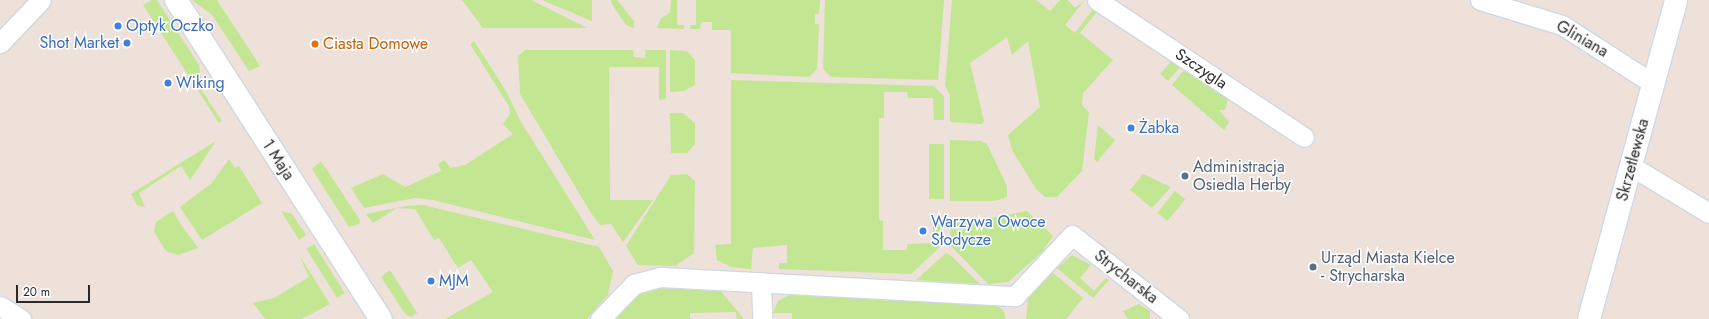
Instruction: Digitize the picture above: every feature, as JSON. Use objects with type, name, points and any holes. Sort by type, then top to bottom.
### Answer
[{"type":"street","points":[[0,41],[41,0]]},
{"type":"street","name":"1 Maja","points":[[176,0],[380,319]]},
{"type":"street","name":"Szczygla","points":[[1098,0],[1304,137]]},
{"type":"street","name":"Gliniana","points":[[1480,0],[1562,25],[1654,84]]},
{"type":"street","name":"Skrzetlewska","points":[[1589,319],[1676,0]]},
{"type":"street","points":[[1631,166],[1709,213]]},
{"type":"street","name":"Strycharska","points":[[761,282],[1015,296],[1072,235],[1179,319]]},
{"type":"street","points":[[600,319],[624,292],[648,278],[761,282],[762,319]]},
{"type":"street","points":[[0,306],[21,319]]},
{"type":"green space","points":[[152,0],[157,0],[199,65],[202,91],[222,121],[219,123],[143,5]]},
{"type":"green space","points":[[192,0],[217,0],[260,66],[249,71],[212,15]]},
{"type":"green space","points":[[462,0],[531,0],[587,28],[483,28]]},
{"type":"green space","points":[[542,0],[592,0],[592,21]]},
{"type":"green space","points":[[611,0],[617,0],[634,21],[634,28],[626,25],[612,4]]},
{"type":"green space","points":[[671,0],[677,0],[677,25],[684,25],[684,29],[657,28],[661,18],[670,13]]},
{"type":"green space","points":[[696,0],[820,0],[819,14],[815,14],[815,24],[819,24],[817,69],[809,77],[731,73],[731,30],[712,30],[712,22],[701,22],[700,29],[690,29],[690,25],[696,25]]},
{"type":"green space","points":[[825,0],[944,0],[938,80],[831,77],[823,69]]},
{"type":"green space","points":[[952,0],[1036,0],[1050,11],[1060,0],[1068,0],[1075,8],[1085,0],[1065,25],[1075,33],[1096,5],[1100,8],[1080,33],[1113,60],[1083,93],[1082,105],[1089,112],[1082,171],[1057,197],[1045,197],[1036,189],[1012,150],[1008,135],[1040,107],[1028,41],[1012,55],[1007,37],[970,63],[984,121],[982,124],[950,122],[950,95],[945,86]]},
{"type":"green space","points":[[474,41],[506,91],[521,122],[595,240],[433,200],[415,198],[364,208],[351,188],[383,174],[405,187],[441,171],[438,164],[444,160],[451,168],[465,165],[513,134],[503,124],[510,114],[509,106],[470,44]]},
{"type":"green space","points":[[525,50],[633,50],[634,57],[646,58],[645,50],[666,50],[666,99],[659,100],[659,67],[609,67],[610,200],[653,200],[623,242],[611,224],[600,225],[591,213],[520,94],[518,56]]},
{"type":"green space","points":[[670,50],[687,51],[695,60],[695,85],[684,91],[670,92]]},
{"type":"green space","points":[[1174,58],[1229,94],[1225,110],[1219,110],[1229,122],[1224,130],[1172,85],[1185,69],[1182,65],[1168,81],[1160,74]]},
{"type":"green space","points":[[731,80],[933,86],[944,96],[944,120],[934,120],[933,98],[908,98],[907,92],[884,92],[884,118],[879,118],[879,220],[883,221],[883,250],[907,250],[907,244],[933,243],[933,223],[944,223],[943,244],[911,274],[779,269],[779,263],[787,263],[787,245],[753,248],[751,269],[731,267],[717,260],[715,245],[731,244]]},
{"type":"green space","points":[[670,113],[683,113],[695,123],[695,144],[687,153],[671,153]]},
{"type":"green space","points":[[1098,125],[1115,140],[1097,162],[1094,159]]},
{"type":"green space","points":[[950,140],[981,141],[987,144],[1007,186],[1007,197],[995,201],[950,201]]},
{"type":"green space","points":[[216,141],[190,180],[181,166],[139,193],[145,207],[137,205],[131,194]]},
{"type":"green space","points":[[929,144],[944,144],[944,199],[929,199]]},
{"type":"green space","points":[[229,159],[235,168],[239,166],[262,203],[202,240],[180,207],[212,183]]},
{"type":"green space","points":[[321,161],[360,220],[359,224],[349,227],[312,169]]},
{"type":"green space","points":[[687,174],[695,181],[694,253],[675,266],[638,265],[626,246],[671,175]]},
{"type":"green space","points":[[1143,174],[1171,187],[1152,208],[1130,190]]},
{"type":"green space","points":[[1175,191],[1185,199],[1167,221],[1157,213]]},
{"type":"green space","points":[[423,205],[599,247],[613,271],[608,295],[587,319],[445,319],[493,292],[471,260],[458,268],[439,238],[434,240],[415,209],[397,208],[373,223],[366,214],[407,206]]},
{"type":"green space","points":[[173,211],[198,248],[178,255],[166,251],[154,232],[156,222]]},
{"type":"green space","points":[[281,211],[292,214],[306,235],[299,240]]},
{"type":"green space","points":[[1027,211],[1053,236],[1042,252],[1008,282],[988,284],[951,246],[950,219],[987,219]]},
{"type":"green space","points":[[314,244],[345,293],[337,298],[306,249]]},
{"type":"green space","points":[[946,253],[950,255],[980,284],[916,280]]},
{"type":"green space","points":[[299,255],[330,304],[301,319],[265,319],[253,303],[274,298],[309,277]]},
{"type":"green space","points":[[1072,255],[1091,265],[1080,278],[1094,291],[1106,278],[1109,280],[1093,298],[1057,268]]},
{"type":"green space","points":[[390,270],[417,313],[411,317],[405,314],[381,277]]},
{"type":"green space","points":[[1052,272],[1083,298],[1066,319],[1026,319],[1028,298]]},
{"type":"green space","points":[[664,287],[719,289],[744,319],[737,319],[736,312],[690,313],[690,319],[609,319],[639,294]]},
{"type":"green space","points":[[789,295],[992,303],[1003,310],[1006,319],[792,319],[792,313],[773,313],[778,301]]},
{"type":"green space","points":[[1139,304],[1150,311],[1150,319],[1128,319],[1123,311]]},
{"type":"place","name":"Optyk Oczko","points":[[118,26]]},
{"type":"place","name":"Shot Market","points":[[127,43]]},
{"type":"place","name":"Ciasta Domowe","points":[[315,44]]},
{"type":"place","name":"Wiking","points":[[168,83]]},
{"type":"place","name":"Żabka","points":[[1131,128]]},
{"type":"place","name":"Administracja Osiedla Herby","points":[[1185,176]]},
{"type":"place","name":"Warzywa Owoce Słodycze","points":[[923,231]]},
{"type":"place","name":"Urząd Miasta Kielce - Strycharska","points":[[1313,267]]},
{"type":"place","name":"MJM","points":[[431,281]]}]
